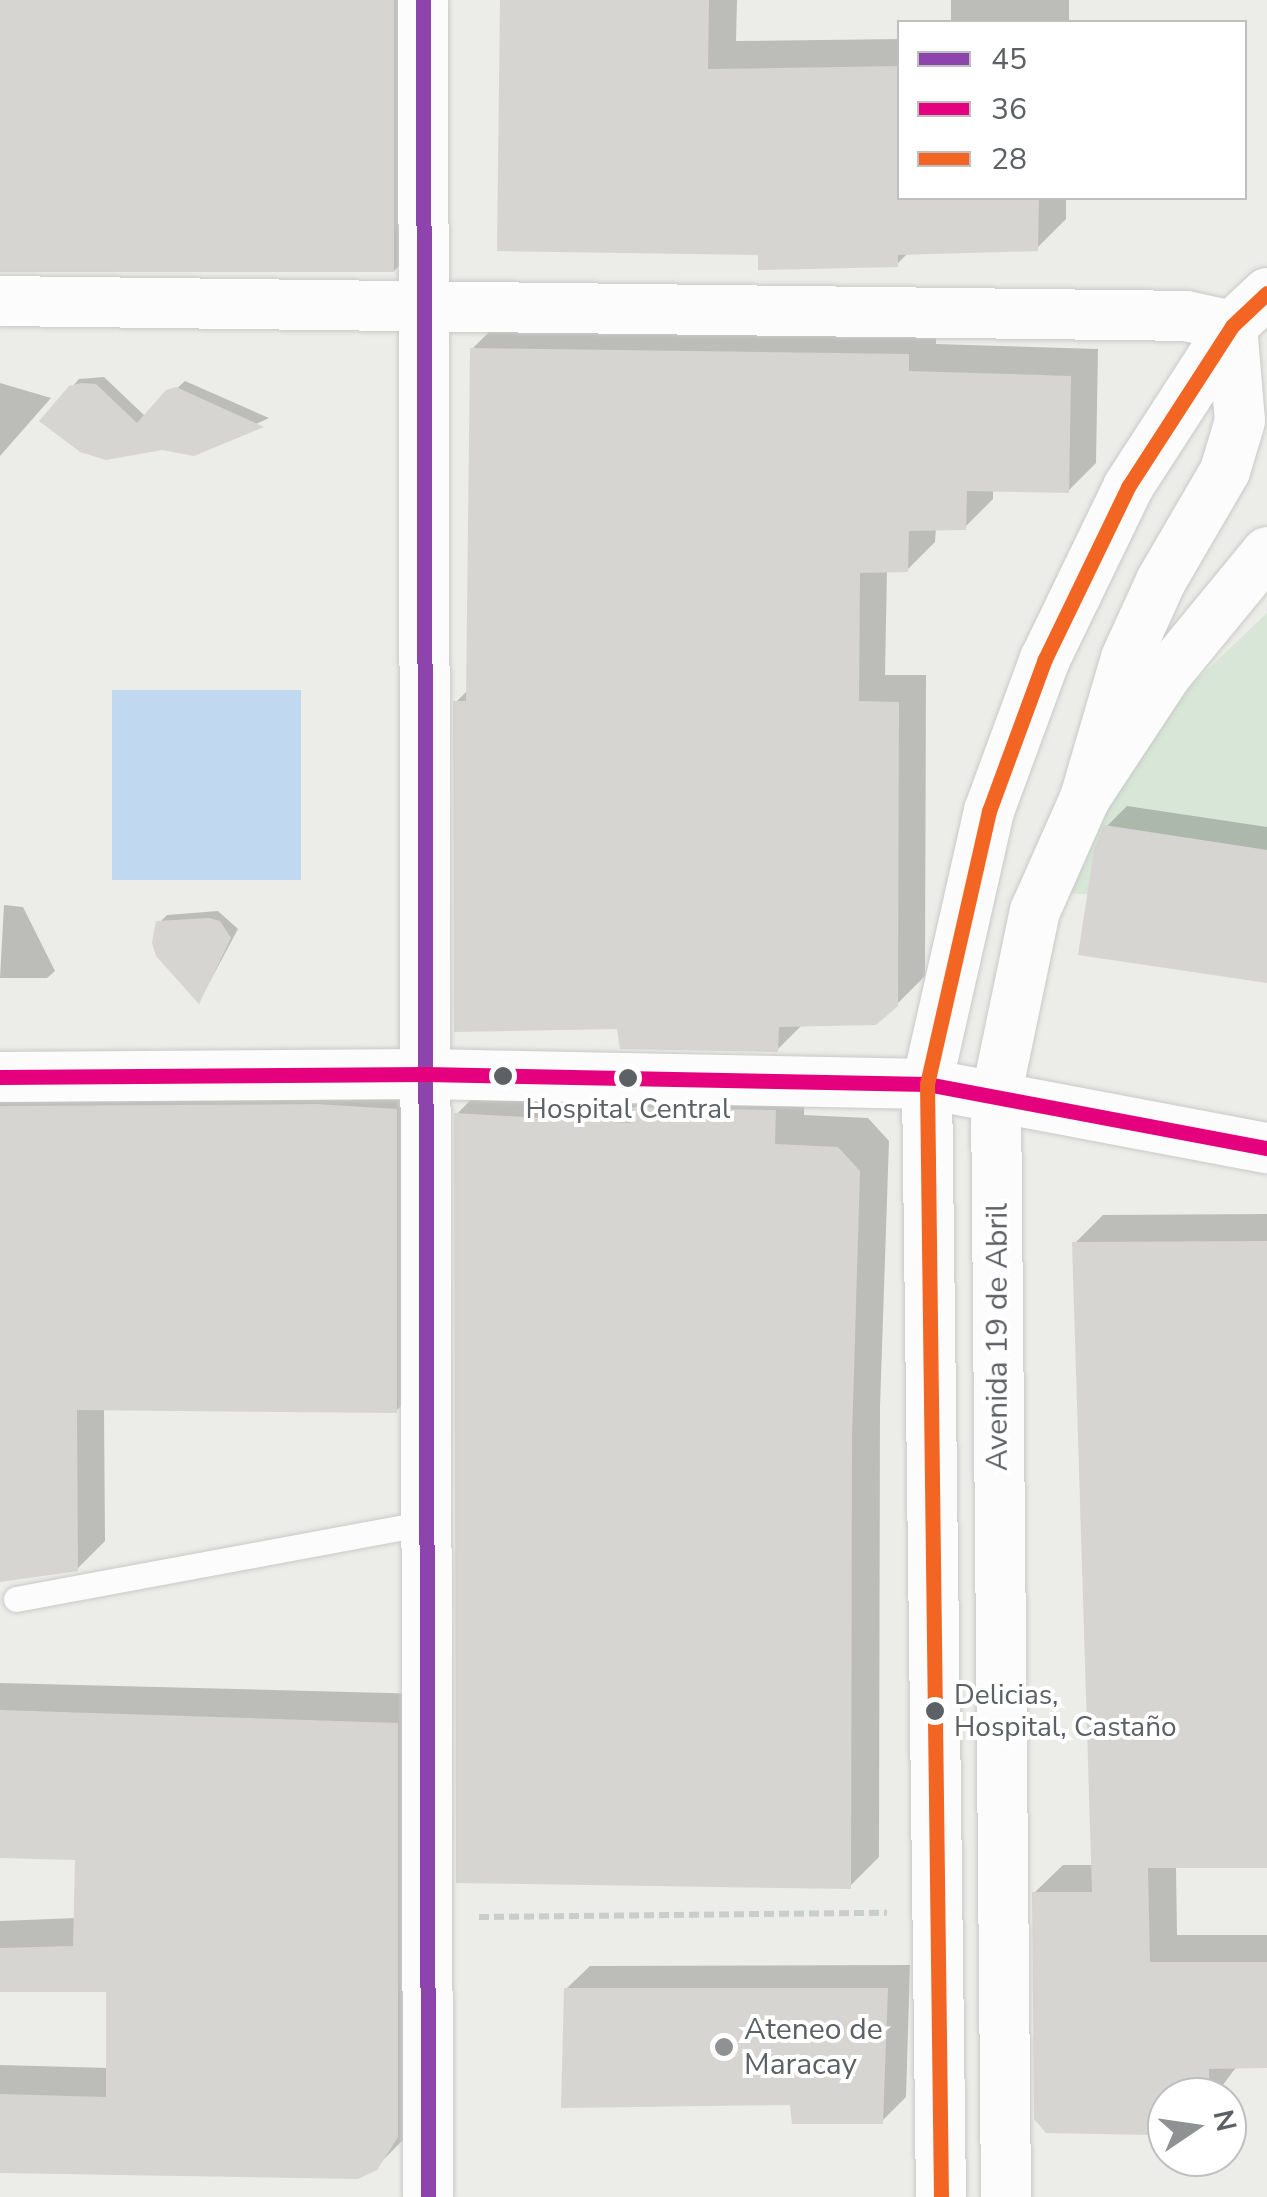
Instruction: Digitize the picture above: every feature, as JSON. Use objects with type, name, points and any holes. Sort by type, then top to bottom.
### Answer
[{"type":"street","points":[[423,0],[428,2197]]},
{"type":"street","points":[[0,301],[1186,316],[1250,309]]},
{"type":"street","points":[[1085,798],[1126,658],[1230,454],[1240,420],[1250,309]]},
{"type":"street","points":[[942,2197],[928,1084],[988,811],[1045,659],[1128,487],[1250,309]]},
{"type":"street","name":"Avenida 19 de Abril","points":[[1006,2197],[996,1097],[1035,911],[1085,798],[1166,675],[1267,552]]},
{"type":"street","points":[[0,1076],[426,1074],[928,1084],[1267,1148]]},
{"type":"lane","points":[[16,1599],[426,1524]]},
{"type":"path","points":[[428,1918],[938,1913]]},
{"type":"green space","points":[[1267,613],[1267,902],[1060,893],[1096,776]]},
{"type":"water","points":[[112,690],[301,690],[301,880],[112,880]]},
{"type":"building","points":[[0,0],[394,0],[394,272],[0,272]]},
{"type":"building","points":[[500,0],[709,0],[708,69],[897,66],[897,200],[1039,200],[1038,251],[898,255],[898,267],[758,270],[758,255],[497,251]]},
{"type":"building","points":[[470,348],[909,354],[909,371],[1071,376],[1069,493],[967,491],[966,530],[909,531],[908,572],[860,573],[859,701],[899,702],[898,1006],[876,1025],[779,1027],[778,1052],[620,1049],[617,1029],[454,1032],[453,701],[466,701]]},
{"type":"building","points":[[96,384],[137,423],[166,390],[176,387],[264,427],[194,456],[162,450],[106,460],[80,452],[39,421],[69,386]]},
{"type":"building","points":[[1104,825],[1267,850],[1267,983],[1078,955],[1094,850]]},
{"type":"building","points":[[156,921],[220,921],[231,938],[199,1004],[156,956],[152,943]]},
{"type":"building","points":[[316,1104],[397,1109],[397,1413],[77,1410],[78,1571],[0,1582],[0,1106]]},
{"type":"building","points":[[628,1107],[776,1110],[775,1144],[838,1147],[860,1171],[852,1438],[851,1889],[456,1883],[454,1113],[631,1123]]},
{"type":"building","points":[[1267,1241],[1267,1868],[1148,1868],[1150,1962],[1267,1962],[1267,2068],[1209,2069],[1209,2077],[1147,2077],[1147,2135],[1046,2133],[1034,2119],[1032,1892],[1092,1892],[1072,1242]]},
{"type":"building","points":[[0,1710],[398,1723],[398,2137],[377,2170],[358,2179],[0,2173],[0,2094],[106,2097],[106,1992],[0,1992],[0,1948],[73,1946],[75,1860],[0,1858]]},
{"type":"building","name":"Ateneo de Maracay","points":[[564,1988],[888,1988],[883,2124],[792,2124],[790,2105],[561,2108]]},
{"type":"transit line","name":"45","points":[[423,0],[428,2197]]},
{"type":"transit line","name":"28","points":[[941,2197],[927,1084],[989,811],[1045,659],[1128,487],[1232,326],[1267,293]]},
{"type":"transit line","name":"36","points":[[0,1077],[426,1074],[927,1084],[1267,1148]]},
{"type":"place","name":"Hospital Central","points":[[628,1078]]},
{"type":"place","name":"Delicias, Hospital, Castaño","points":[[935,1711]]},
{"type":"place","name":"Ateneo de Maracay","points":[[724,2047]]}]
